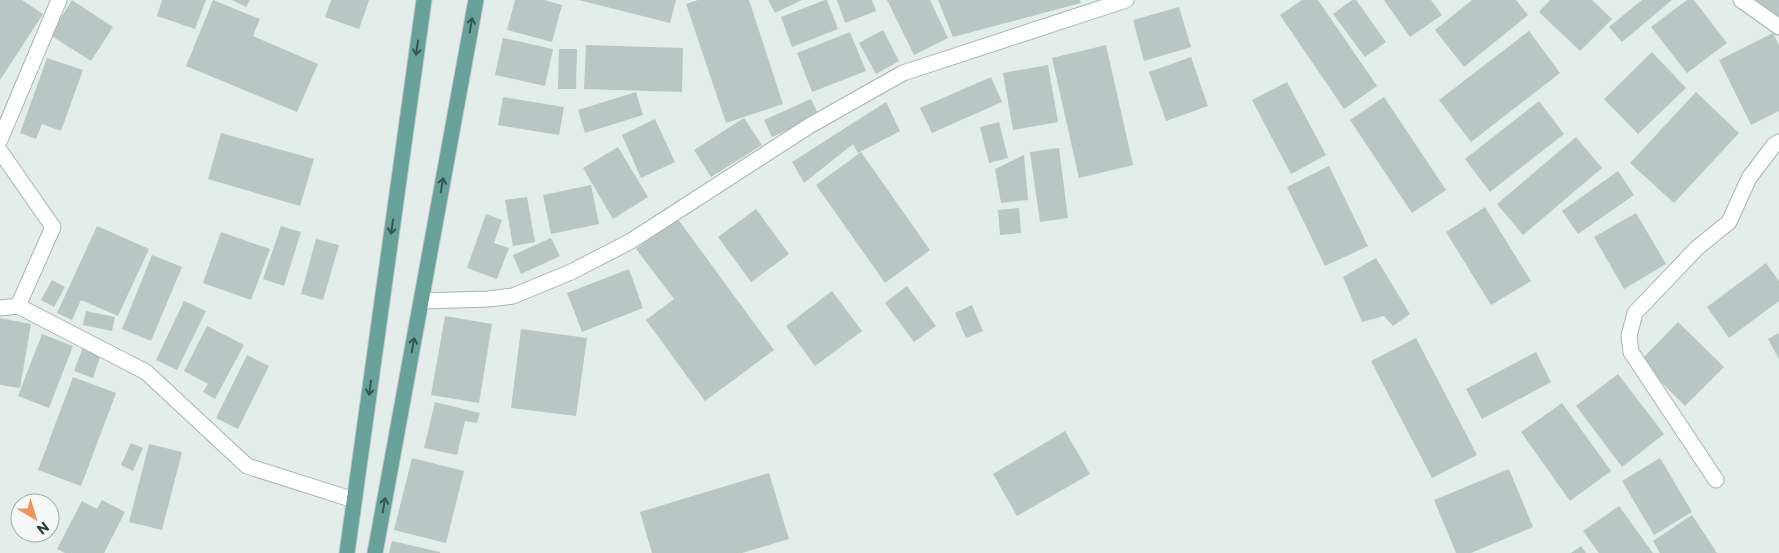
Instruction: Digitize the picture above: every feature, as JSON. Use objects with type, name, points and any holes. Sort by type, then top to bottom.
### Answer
[{"type":"main road","points":[[347,553],[424,0]]},
{"type":"main road","points":[[375,553],[476,0]]},
{"type":"street","points":[[0,140],[59,0]]},
{"type":"street","points":[[420,301],[489,299],[513,296],[571,272],[631,241],[809,126],[903,73],[1126,0]]},
{"type":"street","points":[[1741,0],[1779,27]]},
{"type":"street","points":[[1716,480],[1631,352],[1629,336],[1635,313],[1697,248],[1729,222],[1749,178],[1774,145],[1779,142]]},
{"type":"street","points":[[0,151],[54,227],[18,306]]},
{"type":"street","points":[[0,308],[18,306],[146,372],[247,466],[354,500]]},
{"type":"building","points":[[0,0],[22,0],[43,14],[0,80]]},
{"type":"building","points":[[72,0],[113,27],[91,61],[50,35]]},
{"type":"building","points":[[162,0],[206,0],[195,29],[157,16]]},
{"type":"building","points":[[213,0],[260,19],[253,36],[318,64],[297,112],[186,66]]},
{"type":"building","points":[[232,0],[250,0],[246,7]]},
{"type":"building","points":[[331,0],[369,0],[359,29],[325,17]]},
{"type":"building","points":[[515,0],[544,0],[562,5],[552,42],[507,30]]},
{"type":"building","points":[[579,0],[676,0],[670,23]]},
{"type":"building","points":[[698,0],[749,0],[783,104],[726,123],[686,4]]},
{"type":"building","points":[[768,0],[802,0],[775,13]]},
{"type":"building","points":[[827,0],[838,29],[792,47],[781,17]]},
{"type":"building","points":[[837,0],[872,0],[876,11],[845,23]]},
{"type":"building","points":[[887,0],[930,0],[948,38],[914,55]]},
{"type":"building","points":[[938,0],[1080,0],[1081,3],[953,37]]},
{"type":"building","points":[[1302,0],[1318,0],[1377,86],[1344,109],[1280,15]]},
{"type":"building","points":[[1352,0],[1356,0],[1386,42],[1365,57],[1333,14]]},
{"type":"building","points":[[1384,0],[1431,0],[1442,15],[1410,37]]},
{"type":"building","points":[[1472,0],[1516,0],[1528,15],[1464,67],[1435,30]]},
{"type":"building","points":[[1550,0],[1592,0],[1612,19],[1580,51],[1539,12]]},
{"type":"building","points":[[1642,0],[1672,0],[1622,42],[1609,27]]},
{"type":"building","points":[[1687,0],[1694,0],[1727,43],[1687,73],[1651,27]]},
{"type":"building","points":[[1750,0],[1779,0],[1779,20]]},
{"type":"building","points":[[1179,7],[1191,47],[1144,61],[1133,20]]},
{"type":"building","points":[[883,30],[899,61],[876,74],[859,43]]},
{"type":"building","points":[[1529,31],[1560,73],[1471,142],[1439,100]]},
{"type":"building","points":[[850,32],[866,71],[812,92],[797,53]]},
{"type":"building","points":[[1773,33],[1779,45],[1779,111],[1751,125],[1719,60]]},
{"type":"building","points":[[503,38],[553,49],[545,86],[495,75]]},
{"type":"building","points":[[586,45],[683,48],[682,92],[584,89]]},
{"type":"building","points":[[1106,45],[1133,165],[1079,178],[1052,58]]},
{"type":"building","points":[[559,49],[577,49],[576,89],[558,89]]},
{"type":"building","points":[[1652,52],[1686,88],[1638,134],[1604,99]]},
{"type":"building","points":[[1191,57],[1208,106],[1166,121],[1149,72]]},
{"type":"building","points":[[47,58],[83,70],[61,131],[42,124],[36,139],[20,133]]},
{"type":"building","points":[[1048,65],[1058,122],[1013,130],[1003,73]]},
{"type":"building","points":[[991,77],[1002,102],[932,133],[920,108]]},
{"type":"building","points":[[1287,82],[1326,155],[1291,174],[1252,100]]},
{"type":"building","points":[[636,92],[643,115],[585,133],[578,110]]},
{"type":"building","points":[[1696,92],[1739,133],[1674,203],[1630,163]]},
{"type":"building","points":[[503,97],[564,107],[559,135],[498,125]]},
{"type":"building","points":[[1384,97],[1446,190],[1412,213],[1350,120]]},
{"type":"building","points":[[811,99],[819,116],[772,137],[764,120]]},
{"type":"building","points":[[1539,101],[1564,134],[1490,192],[1465,159]]},
{"type":"building","points":[[886,102],[900,131],[858,153],[853,144],[804,183],[792,162]]},
{"type":"building","points":[[744,118],[762,145],[711,177],[694,150]]},
{"type":"building","points":[[655,119],[675,162],[641,178],[622,135]]},
{"type":"building","points":[[999,122],[1008,158],[989,163],[980,127]]},
{"type":"building","points":[[221,133],[314,159],[300,206],[208,179]]},
{"type":"building","points":[[1576,137],[1602,168],[1523,235],[1497,204]]},
{"type":"building","points":[[618,147],[648,197],[613,219],[583,168]]},
{"type":"building","points":[[1059,148],[1068,218],[1040,222],[1030,152]]},
{"type":"building","points":[[861,152],[930,250],[885,283],[816,185]]},
{"type":"building","points":[[1024,155],[1028,200],[1001,203],[995,169]]},
{"type":"building","points":[[1329,166],[1368,246],[1325,266],[1287,187]]},
{"type":"building","points":[[1618,171],[1634,195],[1578,234],[1562,211]]},
{"type":"building","points":[[591,185],[599,224],[551,234],[543,195]]},
{"type":"building","points":[[527,197],[535,242],[513,246],[505,200]]},
{"type":"building","points":[[1485,207],[1531,281],[1491,305],[1446,232]]},
{"type":"building","points":[[1019,208],[1021,233],[1000,235],[998,210]]},
{"type":"building","points":[[756,209],[789,254],[751,282],[718,237]]},
{"type":"building","points":[[1636,213],[1666,264],[1624,289],[1594,237]]},
{"type":"building","points":[[486,214],[502,220],[494,243],[509,248],[497,279],[467,268]]},
{"type":"building","points":[[677,218],[774,350],[705,401],[646,320],[674,299],[636,249]]},
{"type":"building","points":[[97,226],[149,249],[118,316],[81,300],[72,320],[57,313]]},
{"type":"building","points":[[281,226],[301,232],[284,286],[263,279]]},
{"type":"building","points":[[221,232],[270,249],[251,300],[203,283]]},
{"type":"building","points":[[551,238],[560,256],[521,274],[513,255]]},
{"type":"building","points":[[316,239],[339,245],[323,300],[301,294]]},
{"type":"building","points":[[152,255],[182,267],[151,341],[122,329]]},
{"type":"building","points":[[1376,258],[1410,314],[1393,326],[1384,316],[1362,322],[1343,277]]},
{"type":"building","points":[[1766,263],[1779,281],[1779,301],[1729,338],[1707,307]]},
{"type":"building","points":[[629,269],[643,308],[582,332],[567,293]]},
{"type":"building","points":[[52,280],[65,287],[54,307],[41,300]]},
{"type":"building","points":[[907,286],[936,326],[914,342],[885,303]]},
{"type":"building","points":[[832,291],[862,331],[815,366],[786,326]]},
{"type":"building","points":[[184,301],[206,311],[177,370],[156,360]]},
{"type":"building","points":[[972,305],[983,331],[966,338],[955,313]]},
{"type":"building","points":[[86,311],[115,317],[112,331],[83,325]]},
{"type":"building","points":[[445,316],[492,324],[479,403],[431,395]]},
{"type":"building","points":[[0,318],[31,324],[20,388],[0,385]]},
{"type":"building","points":[[1678,322],[1724,367],[1685,406],[1640,361]]},
{"type":"building","points":[[207,326],[244,345],[215,399],[203,392],[208,384],[184,371]]},
{"type":"building","points":[[521,329],[587,338],[576,416],[511,408]]},
{"type":"building","points":[[1779,333],[1779,359],[1768,339]]},
{"type":"building","points":[[42,334],[73,346],[49,408],[18,396]]},
{"type":"building","points":[[1416,338],[1477,455],[1432,478],[1371,361]]},
{"type":"building","points":[[83,347],[101,354],[93,378],[74,371]]},
{"type":"building","points":[[1536,352],[1551,382],[1482,419],[1466,389]]},
{"type":"building","points":[[247,355],[269,366],[238,429],[216,418]]},
{"type":"building","points":[[1618,374],[1664,434],[1622,467],[1576,406]]},
{"type":"building","points":[[73,377],[116,393],[81,486],[38,470]]},
{"type":"building","points":[[435,402],[480,413],[477,423],[465,421],[457,455],[424,448]]},
{"type":"building","points":[[1562,403],[1611,471],[1570,501],[1521,432]]},
{"type":"building","points":[[1065,431],[1090,474],[1017,516],[993,474]]},
{"type":"building","points":[[131,443],[143,448],[133,471],[121,465]]},
{"type":"building","points":[[149,444],[182,452],[162,530],[129,522]]},
{"type":"building","points":[[412,458],[464,471],[446,543],[394,530]]},
{"type":"building","points":[[1660,458],[1692,512],[1654,535],[1622,481]]},
{"type":"building","points":[[1509,469],[1533,527],[1471,553],[1456,553],[1434,500]]},
{"type":"building","points":[[769,473],[789,539],[742,553],[652,553],[640,512]]},
{"type":"building","points":[[102,500],[125,512],[104,553],[65,553],[57,549],[82,501],[97,509]]},
{"type":"building","points":[[1619,506],[1653,553],[1599,553],[1583,531]]},
{"type":"building","points":[[1692,515],[1717,553],[1660,553],[1653,541]]},
{"type":"building","points":[[392,541],[440,552],[440,553],[389,553]]},
{"type":"building","points":[[1581,546],[1586,553],[1571,553]]}]
